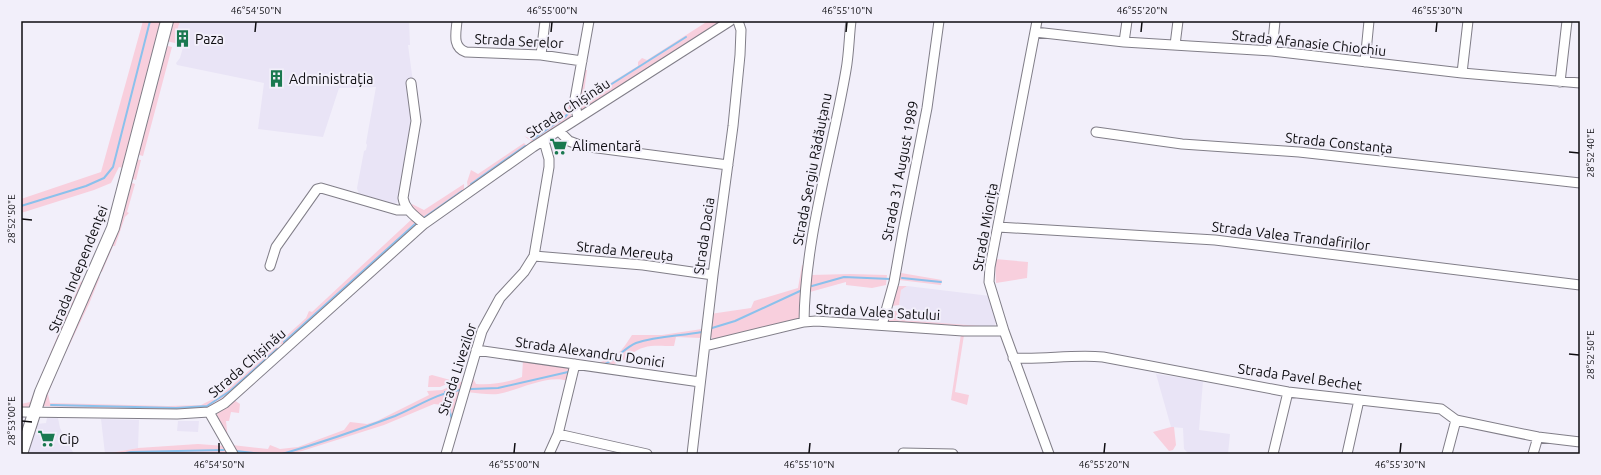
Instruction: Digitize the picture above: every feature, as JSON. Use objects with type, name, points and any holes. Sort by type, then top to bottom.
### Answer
[{"type":"main road","name":"Strada Independenței","points":[[22,454],[33,413],[41,392],[113,228],[167,21]]},
{"type":"street","name":"Strada Serelor","points":[[458,21],[456,43],[462,50],[542,55],[582,61]]},
{"type":"street","points":[[542,55],[545,21]]},
{"type":"street","points":[[578,118],[575,99],[590,21]]},
{"type":"street","name":"Strada Dacia","points":[[692,454],[713,275],[728,165],[740,55],[741,30],[738,21]]},
{"type":"street","name":"Strada Sergiu Rădăuțanu","points":[[804,322],[810,253],[821,188],[846,68],[851,21]]},
{"type":"street","name":"Strada 31 August 1989","points":[[882,325],[894,282],[927,108],[939,21]]},
{"type":"street","name":"Strada Miorița","points":[[1037,21],[990,267],[989,282],[1013,358],[1049,454]]},
{"type":"street","points":[[1124,42],[1127,21]]},
{"type":"street","points":[[1175,45],[1178,21]]},
{"type":"street","points":[[1272,51],[1275,21]]},
{"type":"street","points":[[1365,62],[1369,21]]},
{"type":"street","points":[[1462,73],[1468,21]]},
{"type":"street","points":[[1560,82],[1567,21]]},
{"type":"street","name":"Strada Chișinău","points":[[21,412],[176,414],[209,412],[225,403],[250,382],[424,224],[578,118],[727,22]]},
{"type":"street","name":"Strada Afanasie Chiochiu","points":[[1035,32],[1124,42],[1272,51],[1462,73],[1580,84]]},
{"type":"street","points":[[411,83],[416,120],[403,198],[404,204],[408,210],[424,224]]},
{"type":"street","points":[[559,131],[575,145],[728,165]]},
{"type":"street","name":"Strada Constanța","points":[[1096,132],[1182,144],[1299,152],[1580,183]]},
{"type":"street","name":"Strada Livezilor","points":[[446,454],[482,331],[500,298],[524,272],[534,256],[549,168],[549,159],[544,141]]},
{"type":"street","points":[[270,266],[276,247],[314,191],[321,188],[397,210],[408,210]]},
{"type":"street","name":"Strada Valea Trandafirilor","points":[[998,227],[1215,240],[1580,285]]},
{"type":"street","name":"Strada Mereuța","points":[[534,256],[654,266],[713,275]]},
{"type":"street","name":"Strada Valea Satului","points":[[705,346],[804,322],[816,321],[963,331],[1004,331]]},
{"type":"street","name":"Strada Alexandru Donici","points":[[476,350],[700,382]]},
{"type":"street","name":"Strada Pavel Bechet","points":[[1013,358],[1034,359],[1103,356],[1288,392],[1441,409],[1456,420],[1538,437],[1580,442]]},
{"type":"street","points":[[549,454],[558,434],[575,364]]},
{"type":"street","points":[[1273,454],[1288,392]]},
{"type":"street","points":[[1347,454],[1359,400]]},
{"type":"street","points":[[209,412],[233,454]]},
{"type":"street","points":[[1448,454],[1456,420]]},
{"type":"street","points":[[558,434],[646,454]]},
{"type":"street","points":[[1533,454],[1538,437]]},
{"type":"street","points":[[903,453],[953,454]]},
{"type":"shaded area","points":[[143,21],[164,21],[115,215],[75,308],[70,307],[81,281],[82,282],[106,233],[123,168],[119,167],[111,183],[94,190],[21,213],[21,199],[101,172]]},
{"type":"shaded area","points":[[171,21],[180,21],[176,34],[180,35],[179,41],[185,42],[184,45],[166,41]]},
{"type":"shaded area","points":[[180,21],[409,21],[410,45],[408,45],[413,82],[413,132],[399,200],[395,205],[359,195],[357,188],[364,151],[366,150],[367,145],[366,143],[376,87],[339,88],[323,137],[258,129],[264,83],[177,65],[176,63],[180,58],[186,37],[176,34]]},
{"type":"shaded area","points":[[708,21],[721,21],[583,112],[580,108],[577,98],[582,70],[587,70],[583,100],[638,66],[638,62],[642,58],[647,60]]},
{"type":"shaded area","points":[[164,45],[172,47],[143,156],[136,154]]},
{"type":"shaded area","points":[[570,105],[572,106],[571,118],[534,143],[524,136],[531,139],[560,119],[558,113],[566,110]]},
{"type":"shaded area","points":[[557,139],[567,143],[567,147],[563,147],[562,153],[551,152],[553,142]]},
{"type":"shaded area","points":[[524,143],[528,147],[468,188],[467,182],[471,170],[478,174]]},
{"type":"shaded area","points":[[134,159],[141,160],[136,180],[129,178]]},
{"type":"shaded area","points":[[129,182],[135,184],[127,212],[129,213],[125,217],[115,246],[113,246],[102,272],[98,271]]},
{"type":"shaded area","points":[[464,184],[464,192],[426,217],[420,216],[411,208],[412,204],[424,210]]},
{"type":"shaded area","points":[[413,218],[416,221],[417,226],[285,345],[275,342],[281,336],[285,337],[306,318],[309,311],[312,312]]},
{"type":"shaded area","points":[[995,259],[1028,262],[1027,278],[996,283]]},
{"type":"shaded area","points":[[802,265],[806,266],[802,311],[798,320],[713,340],[708,332],[710,314],[751,308],[754,301],[798,288]]},
{"type":"shaded area","points":[[901,273],[942,280],[941,285],[899,280]]},
{"type":"shaded area","points":[[811,275],[887,275],[886,285],[872,288],[846,285],[846,282],[810,292]]},
{"type":"shaded area","points":[[96,276],[100,277],[48,394],[50,403],[168,406],[201,405],[221,395],[276,347],[281,349],[240,387],[214,405],[204,409],[179,411],[40,406]]},
{"type":"shaded area","points":[[898,286],[907,286],[901,290],[899,305],[892,306]]},
{"type":"shaded area","points":[[907,286],[990,296],[996,322],[994,327],[902,320],[903,306],[899,305],[901,290]]},
{"type":"shaded area","points":[[68,311],[73,313],[32,407],[21,408],[21,404],[30,402]]},
{"type":"shaded area","points":[[891,311],[902,311],[902,320],[994,327],[992,329],[888,322]]},
{"type":"shaded area","points":[[702,329],[701,338],[676,337],[674,346],[646,347],[635,351],[630,355],[630,357],[610,366],[596,364],[617,354],[632,335],[662,335]]},
{"type":"shaded area","points":[[961,334],[964,335],[955,392],[969,395],[967,405],[951,400]]},
{"type":"shaded area","points":[[523,360],[570,365],[568,381],[560,379],[543,381],[498,394],[467,392],[473,378],[476,384],[488,384],[510,381],[522,377]]},
{"type":"shaded area","points":[[1156,374],[1203,381],[1199,430],[1230,434],[1228,454],[1189,454],[1184,449],[1183,428],[1171,427]]},
{"type":"shaded area","points":[[432,375],[454,381],[440,387],[428,387],[429,376]]},
{"type":"shaded area","points":[[460,382],[464,382],[451,422],[448,408],[443,405],[434,404],[384,425],[288,454],[236,454],[228,440],[232,445],[268,449],[270,445],[280,449],[298,447],[344,430],[350,422],[367,424],[377,421],[429,395],[427,391],[442,390]]},
{"type":"shaded area","points":[[234,400],[240,404],[239,413],[231,412],[229,421],[226,421],[228,440],[216,419],[218,410]]},
{"type":"shaded area","points":[[47,418],[58,418],[60,428],[74,454],[28,454],[37,424],[46,423]]},
{"type":"shaded area","points":[[101,419],[139,420],[138,448],[105,454]]},
{"type":"shaded area","points":[[178,421],[199,421],[198,432],[177,431]]},
{"type":"shaded area","points":[[1174,427],[1176,445],[1173,450],[1169,451],[1153,432]]},
{"type":"shaded area","points":[[198,444],[225,446],[229,454],[105,454],[138,448]]},
{"type":"waterway","points":[[21,206],[86,186],[104,178],[113,167],[150,21]]},
{"type":"waterway","points":[[580,104],[686,37]]},
{"type":"waterway","points":[[533,139],[565,117],[570,111]]},
{"type":"waterway","points":[[471,184],[525,146]]},
{"type":"waterway","points":[[425,217],[462,191]]},
{"type":"waterway","points":[[284,342],[415,224]]},
{"type":"waterway","points":[[812,286],[844,277],[890,279]]},
{"type":"waterway","points":[[902,278],[941,282]]},
{"type":"waterway","points":[[712,328],[735,321],[800,291]]},
{"type":"waterway","points":[[605,364],[636,343],[660,337],[702,332]]},
{"type":"waterway","points":[[51,405],[176,408],[207,406],[230,391],[277,349]]},
{"type":"waterway","points":[[471,389],[498,388],[568,372]]},
{"type":"waterway","points":[[282,454],[325,441],[395,416],[435,397],[460,390]]},
{"type":"waterway","points":[[445,392],[452,420]]},
{"type":"waterway","points":[[120,454],[131,452],[224,450]]},
{"type":"waterway","points":[[236,451],[262,454]]},
{"type":"place","name":"Paza","points":[[182,39]]},
{"type":"place","name":"Administrația","points":[[276,79]]},
{"type":"place","name":"Alimentară","points":[[559,146]]},
{"type":"place","name":"Cip","points":[[46,439]]}]
